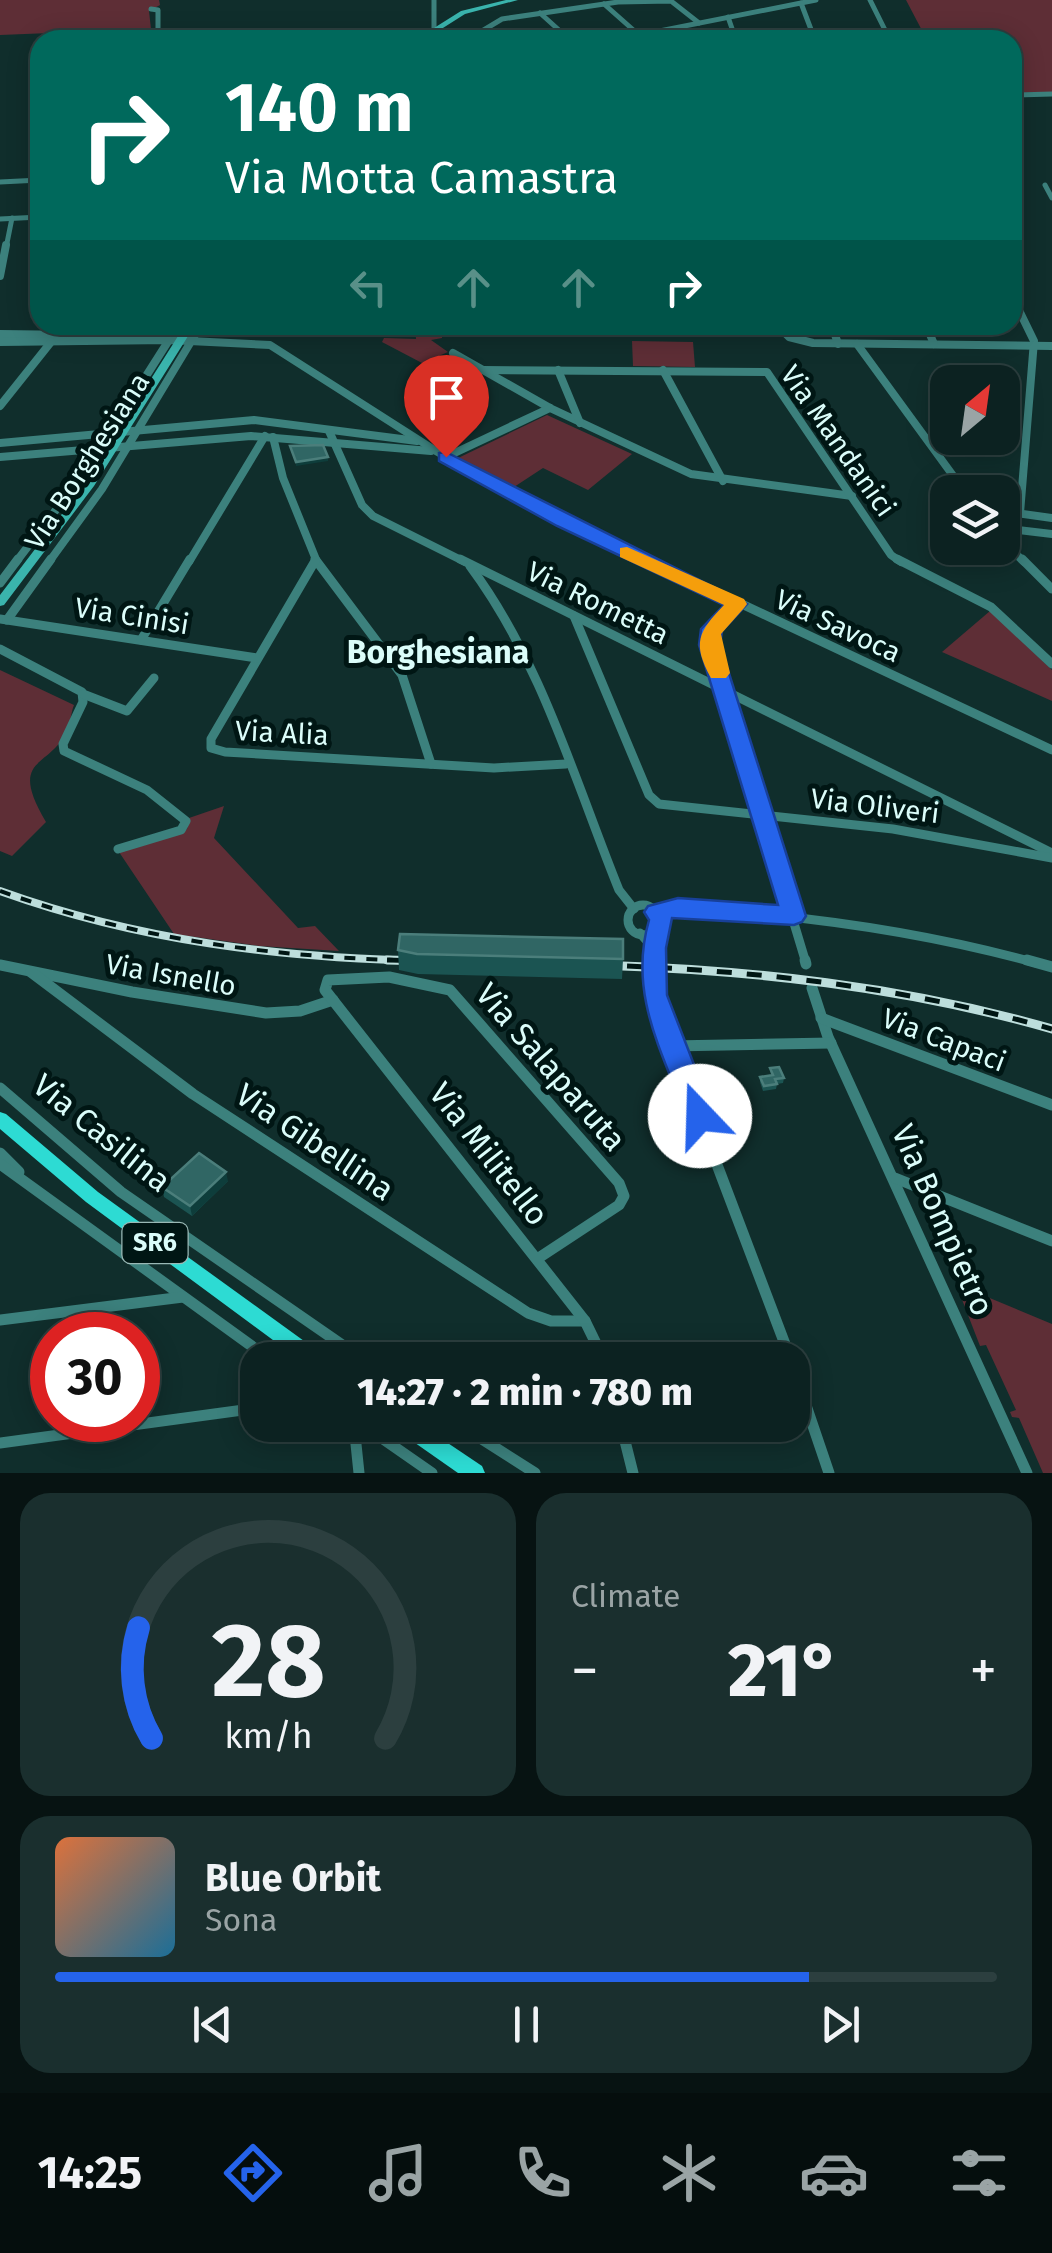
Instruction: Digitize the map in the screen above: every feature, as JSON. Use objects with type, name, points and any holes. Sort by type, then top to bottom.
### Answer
[{"type":"main road","name":"Via Casilina","points":[[0,1119],[92,1197],[289,1342]]},
{"type":"main road","points":[[429,1442],[475,1473]]},
{"type":"street","points":[[434,0],[434,30],[470,10],[516,0]]},
{"type":"street","points":[[760,0],[765,8]]},
{"type":"street","points":[[664,30],[816,0]]},
{"type":"street","points":[[870,0],[885,30]]},
{"type":"street","points":[[482,30],[498,20],[603,3],[671,1],[699,23]]},
{"type":"street","points":[[797,2],[810,30]]},
{"type":"street","points":[[603,3],[633,30]]},
{"type":"street","points":[[150,8],[158,10],[158,30]]},
{"type":"street","points":[[540,13],[559,30]]},
{"type":"street","points":[[728,17],[733,30]]},
{"type":"street","points":[[690,25],[692,30]]},
{"type":"street","points":[[1022,95],[1052,94]]},
{"type":"street","points":[[0,182],[30,180]]},
{"type":"street","points":[[1045,185],[1052,198]]},
{"type":"street","points":[[0,219],[30,217]]},
{"type":"street","points":[[0,276],[12,218]]},
{"type":"street","points":[[1022,316],[1034,341],[1020,514],[1052,518]]},
{"type":"street","points":[[0,334],[30,334]]},
{"type":"street","points":[[0,342],[52,342],[86,335]]},
{"type":"street","name":"Via Savoca","points":[[106,335],[249,341],[273,346],[420,442],[564,522],[1052,750]]},
{"type":"street","name":"Via Borghesiana","points":[[0,603],[80,499],[183,335]]},
{"type":"street","name":"Via Borghesiana","points":[[0,583],[59,509],[109,432],[187,335]]},
{"type":"street","points":[[790,335],[797,340],[838,344],[1052,346]]},
{"type":"street","points":[[835,335],[838,344]]},
{"type":"street","points":[[930,335],[934,344]]},
{"type":"street","name":"Via Borghesiana","points":[[4,619],[97,496],[137,430],[180,340]]},
{"type":"street","points":[[0,406],[52,342]]},
{"type":"street","points":[[857,344],[953,475]]},
{"type":"street","points":[[453,353],[550,408],[679,470],[724,481],[852,496]]},
{"type":"street","name":"Via Mandanici","points":[[482,370],[757,370],[770,374],[895,559],[991,607],[1052,664]]},
{"type":"street","points":[[558,370],[580,423]]},
{"type":"street","points":[[664,370],[724,481]]},
{"type":"street","points":[[446,457],[550,408]]},
{"type":"street","points":[[0,442],[258,420],[420,442]]},
{"type":"street","name":"Via Rometta","points":[[328,430],[367,511],[1052,856]]},
{"type":"street","points":[[269,436],[315,561],[382,643],[402,675],[431,764]]},
{"type":"street","points":[[141,640],[269,436]]},
{"type":"street","points":[[0,458],[269,436],[436,451]]},
{"type":"street","points":[[1020,530],[1052,534]]},
{"type":"street","points":[[1020,558],[1052,589]]},
{"type":"street","name":"Via Alia","points":[[315,561],[211,738],[214,750],[510,768],[566,764]]},
{"type":"street","points":[[469,564],[510,624],[620,890],[634,908]]},
{"type":"street","points":[[737,604],[710,635],[806,964]]},
{"type":"street","name":"Via Oliveri","points":[[574,616],[652,800],[676,808],[916,832],[1052,856]]},
{"type":"street","name":"Via Cinisi","points":[[4,619],[256,658]]},
{"type":"street","points":[[0,649],[73,684],[83,694],[127,711],[136,706],[154,678]]},
{"type":"street","points":[[83,694],[63,744],[64,751],[149,792],[178,810],[187,823],[178,831],[118,849]]},
{"type":"street","points":[[654,948],[626,924],[626,915],[634,908],[646,907],[657,912],[678,907],[794,916],[920,935],[1052,967]]},
{"type":"street","points":[[657,912],[660,925],[654,948],[654,993],[784,1342]]},
{"type":"street","points":[[640,933],[652,932],[660,925]]},
{"type":"street","name":"Via Isnello","points":[[2,967],[266,1013],[300,1011],[334,1000]]},
{"type":"street","name":"Via Gibellina","points":[[30,972],[194,1094],[528,1313],[551,1322],[585,1321]]},
{"type":"street","name":"Via Salaparuta","points":[[324,986],[342,976],[429,982],[450,990],[618,1183],[624,1196],[620,1205],[537,1259]]},
{"type":"street","name":"Via Militello","points":[[324,986],[585,1321],[595,1342]]},
{"type":"street","name":"Via Bompietro","points":[[812,988],[831,1044],[1027,1473]]},
{"type":"street","name":"Via Capaci","points":[[820,1018],[1052,1105]]},
{"type":"street","points":[[672,1046],[831,1044]]},
{"type":"street","name":"Via Casilina","points":[[0,1088],[121,1192],[338,1342]]},
{"type":"street","points":[[0,1153],[30,1184]]},
{"type":"street","points":[[0,1164],[246,1342]]},
{"type":"street","points":[[895,1178],[1052,1241]]},
{"type":"street","points":[[0,1320],[183,1297]]},
{"type":"street","points":[[0,1443],[240,1410]]},
{"type":"street","points":[[810,1415],[830,1473]]},
{"type":"street","points":[[356,1442],[359,1473]]},
{"type":"street","points":[[386,1442],[432,1473]]},
{"type":"street","points":[[408,1457],[411,1442]]},
{"type":"street","points":[[487,1442],[535,1473]]},
{"type":"street","points":[[625,1442],[633,1473]]},
{"type":"shaded area","points":[[0,0],[159,0],[160,5],[149,11],[151,29],[30,30],[30,34],[0,35]]},
{"type":"shaded area","points":[[906,0],[1052,0],[1052,92],[1022,93],[1022,30],[922,30]]},
{"type":"shaded area","points":[[416,335],[442,335],[431,340],[448,352],[422,363],[382,342],[384,338],[416,339]]},
{"type":"shaded area","points":[[632,341],[693,342],[695,367],[633,366]]},
{"type":"shaded area","points":[[547,415],[632,454],[588,490],[543,468],[511,489],[456,459]]},
{"type":"shaded area","points":[[990,611],[1052,670],[1052,701],[942,652]]},
{"type":"shaded area","points":[[0,670],[74,705],[61,741],[31,773],[30,785],[46,822],[12,856],[0,851]]},
{"type":"shaded area","points":[[224,806],[214,838],[298,928],[315,926],[339,951],[259,946],[174,934],[119,852],[187,829],[189,818]]},
{"type":"shaded area","points":[[956,1284],[1052,1324],[1052,1473],[1043,1473],[1019,1418],[1012,1417],[1010,1412],[1016,1410],[986,1345],[980,1346]]},
{"type":"building","points":[[323,445],[328,457],[296,462],[290,446]]},
{"type":"building","points":[[400,934],[623,939],[623,959],[417,954],[398,950]]},
{"type":"building","points":[[779,1067],[784,1078],[764,1086],[760,1077],[773,1075],[770,1068]]},
{"type":"building","points":[[199,1153],[226,1172],[190,1206],[162,1187]]},
{"type":"railway","points":[[0,891],[105,923],[210,944],[318,956],[427,961],[387,960]]},
{"type":"railway","points":[[597,965],[770,976],[883,991],[1052,1029]]},
{"type":"slow traffic","points":[[627,553],[737,604],[710,632],[719,673]]},
{"type":"district","name":"Borghesiana","points":[[438,652]]},
{"type":"route","points":[[446,457],[564,522],[737,604],[711,629],[710,645],[794,916],[678,907],[657,912],[661,920],[654,948],[654,995],[700,1116]]}]
